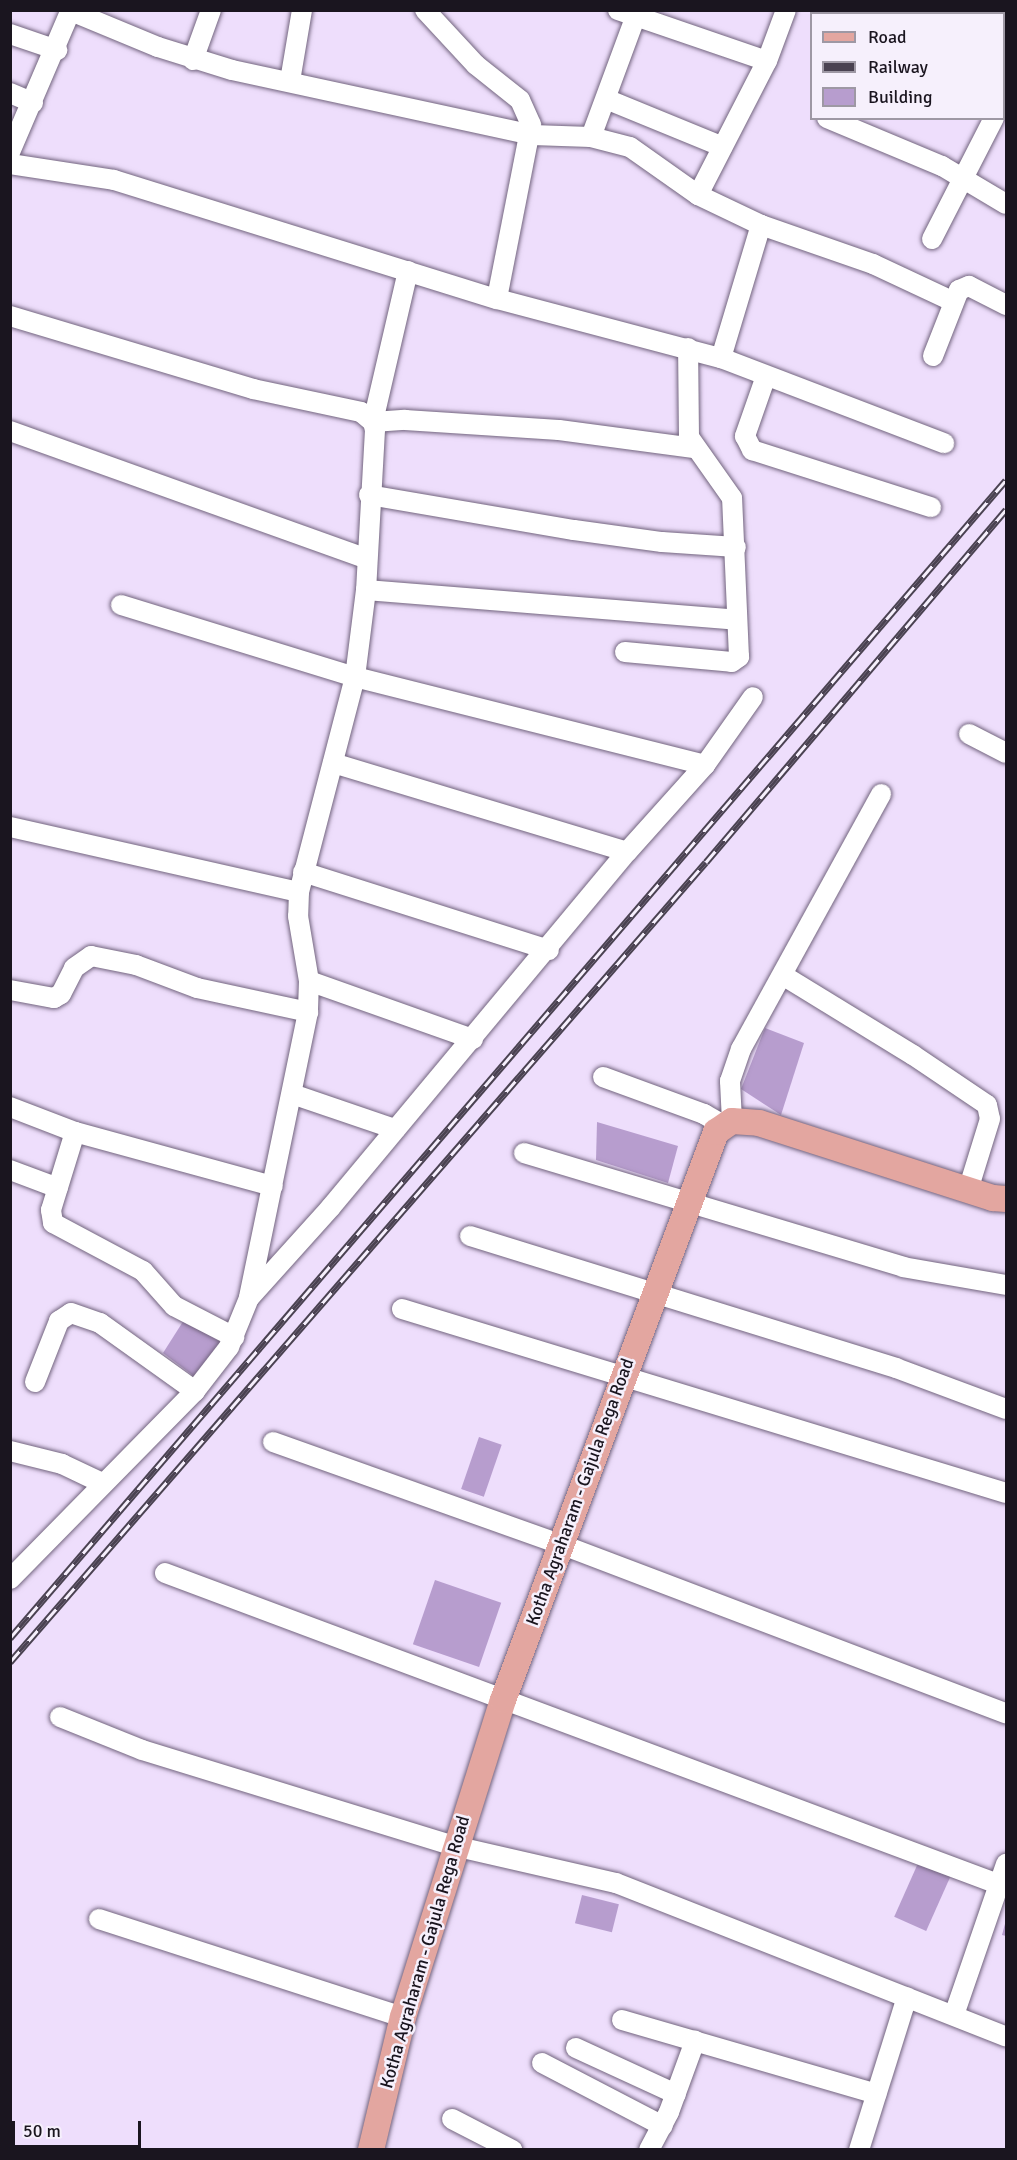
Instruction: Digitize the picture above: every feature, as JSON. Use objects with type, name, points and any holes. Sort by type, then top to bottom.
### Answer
[{"type":"main road","points":[[727,1123],[759,1124],[968,1190],[1006,1199]]},
{"type":"main road","name":"Kotha Agraharam - Gajula Rega Road","points":[[371,2150],[403,2017],[454,1846],[502,1700],[687,1204],[716,1132],[727,1123]]},
{"type":"street","points":[[193,60],[211,10]]},
{"type":"street","points":[[290,81],[302,10]]},
{"type":"street","points":[[425,10],[476,65],[520,100],[532,135],[497,299]]},
{"type":"street","points":[[698,195],[767,61],[786,10]]},
{"type":"street","points":[[10,152],[57,50],[71,11],[193,60],[532,135],[591,137],[630,147],[698,195],[761,225],[873,264],[954,302]]},
{"type":"street","points":[[591,137],[606,99],[630,12],[767,61]]},
{"type":"street","points":[[10,34],[57,50]]},
{"type":"street","points":[[10,93],[33,103]]},
{"type":"street","points":[[606,99],[723,147]]},
{"type":"street","points":[[832,120],[964,178],[1006,204]]},
{"type":"street","points":[[932,239],[993,120]]},
{"type":"street","points":[[10,164],[114,180],[497,299],[688,348],[721,358],[944,443]]},
{"type":"street","points":[[721,358],[761,225]]},
{"type":"street","points":[[10,1579],[195,1390],[234,1337],[249,1298],[308,1012],[309,981],[298,916],[299,892],[355,677],[366,591],[373,422],[408,271]]},
{"type":"street","points":[[933,356],[958,290],[969,286],[1006,305]]},
{"type":"street","points":[[10,316],[253,389],[361,412],[373,422],[405,420],[559,429],[694,448]]},
{"type":"street","points":[[625,652],[737,661],[740,650],[732,498],[694,448],[687,426],[688,348]]},
{"type":"street","points":[[766,376],[745,436],[752,450],[931,507]]},
{"type":"street","points":[[10,431],[367,559]]},
{"type":"street","points":[[369,495],[574,530],[662,542],[736,547]]},
{"type":"street","points":[[366,591],[738,620]]},
{"type":"street","points":[[121,605],[355,677],[705,765]]},
{"type":"street","points":[[249,1298],[549,950],[627,852],[705,765],[753,697]]},
{"type":"street","points":[[969,734],[1006,753]]},
{"type":"street","points":[[333,763],[627,852]]},
{"type":"street","points":[[603,1077],[727,1123],[733,1067],[750,1029],[784,976],[881,794]]},
{"type":"street","points":[[10,827],[299,892]]},
{"type":"street","points":[[303,872],[549,950]]},
{"type":"street","points":[[10,990],[54,998],[61,994],[74,968],[91,956],[136,965],[197,988],[308,1012]]},
{"type":"street","points":[[784,976],[913,1055],[987,1105],[990,1119],[968,1190]]},
{"type":"street","points":[[309,981],[473,1039]]},
{"type":"street","points":[[292,1094],[395,1130]]},
{"type":"street","points":[[10,1107],[75,1132],[273,1186]]},
{"type":"street","points":[[75,1132],[51,1216],[58,1229],[134,1265],[174,1306],[234,1337]]},
{"type":"street","points":[[524,1153],[687,1204],[903,1266],[1006,1285]]},
{"type":"street","points":[[10,1170],[58,1188]]},
{"type":"street","points":[[470,1236],[896,1368],[1006,1409]]},
{"type":"street","points":[[402,1310],[622,1379],[1006,1493]]},
{"type":"street","points":[[35,1382],[59,1321],[71,1313],[100,1323],[195,1390]]},
{"type":"street","points":[[273,1442],[560,1544],[1006,1713]]},
{"type":"street","points":[[10,1451],[62,1464],[102,1483]]},
{"type":"street","points":[[165,1573],[1003,1886]]},
{"type":"street","points":[[60,1717],[142,1750],[454,1846],[616,1882],[1006,2037]]},
{"type":"street","points":[[954,2015],[1003,1886],[1006,1864]]},
{"type":"street","points":[[99,1919],[403,2017]]},
{"type":"street","points":[[859,2150],[907,1997]]},
{"type":"street","points":[[622,2020],[876,2094]]},
{"type":"street","points":[[650,2150],[663,2126],[695,2041]]},
{"type":"street","points":[[576,2048],[676,2094]]},
{"type":"street","points":[[542,2062],[663,2126]]},
{"type":"street","points":[[452,2119],[512,2150]]},
{"type":"building","points":[[765,1028],[804,1043],[781,1115],[741,1089]]},
{"type":"building","points":[[597,1122],[678,1146],[668,1183],[596,1160]]},
{"type":"building","points":[[184,1320],[222,1343],[195,1377],[163,1353]]},
{"type":"building","points":[[479,1437],[502,1445],[484,1497],[461,1489]]},
{"type":"building","points":[[435,1580],[501,1603],[479,1667],[413,1644]]},
{"type":"building","points":[[919,1861],[951,1875],[926,1931],[894,1917]]},
{"type":"building","points":[[582,1895],[619,1904],[612,1932],[575,1923]]},
{"type":"building","points":[[1006,1920],[1006,1936],[1002,1935]]},
{"type":"railway","points":[[10,1638],[1006,480]]},
{"type":"railway","points":[[10,1662],[706,862],[1006,509]]}]
